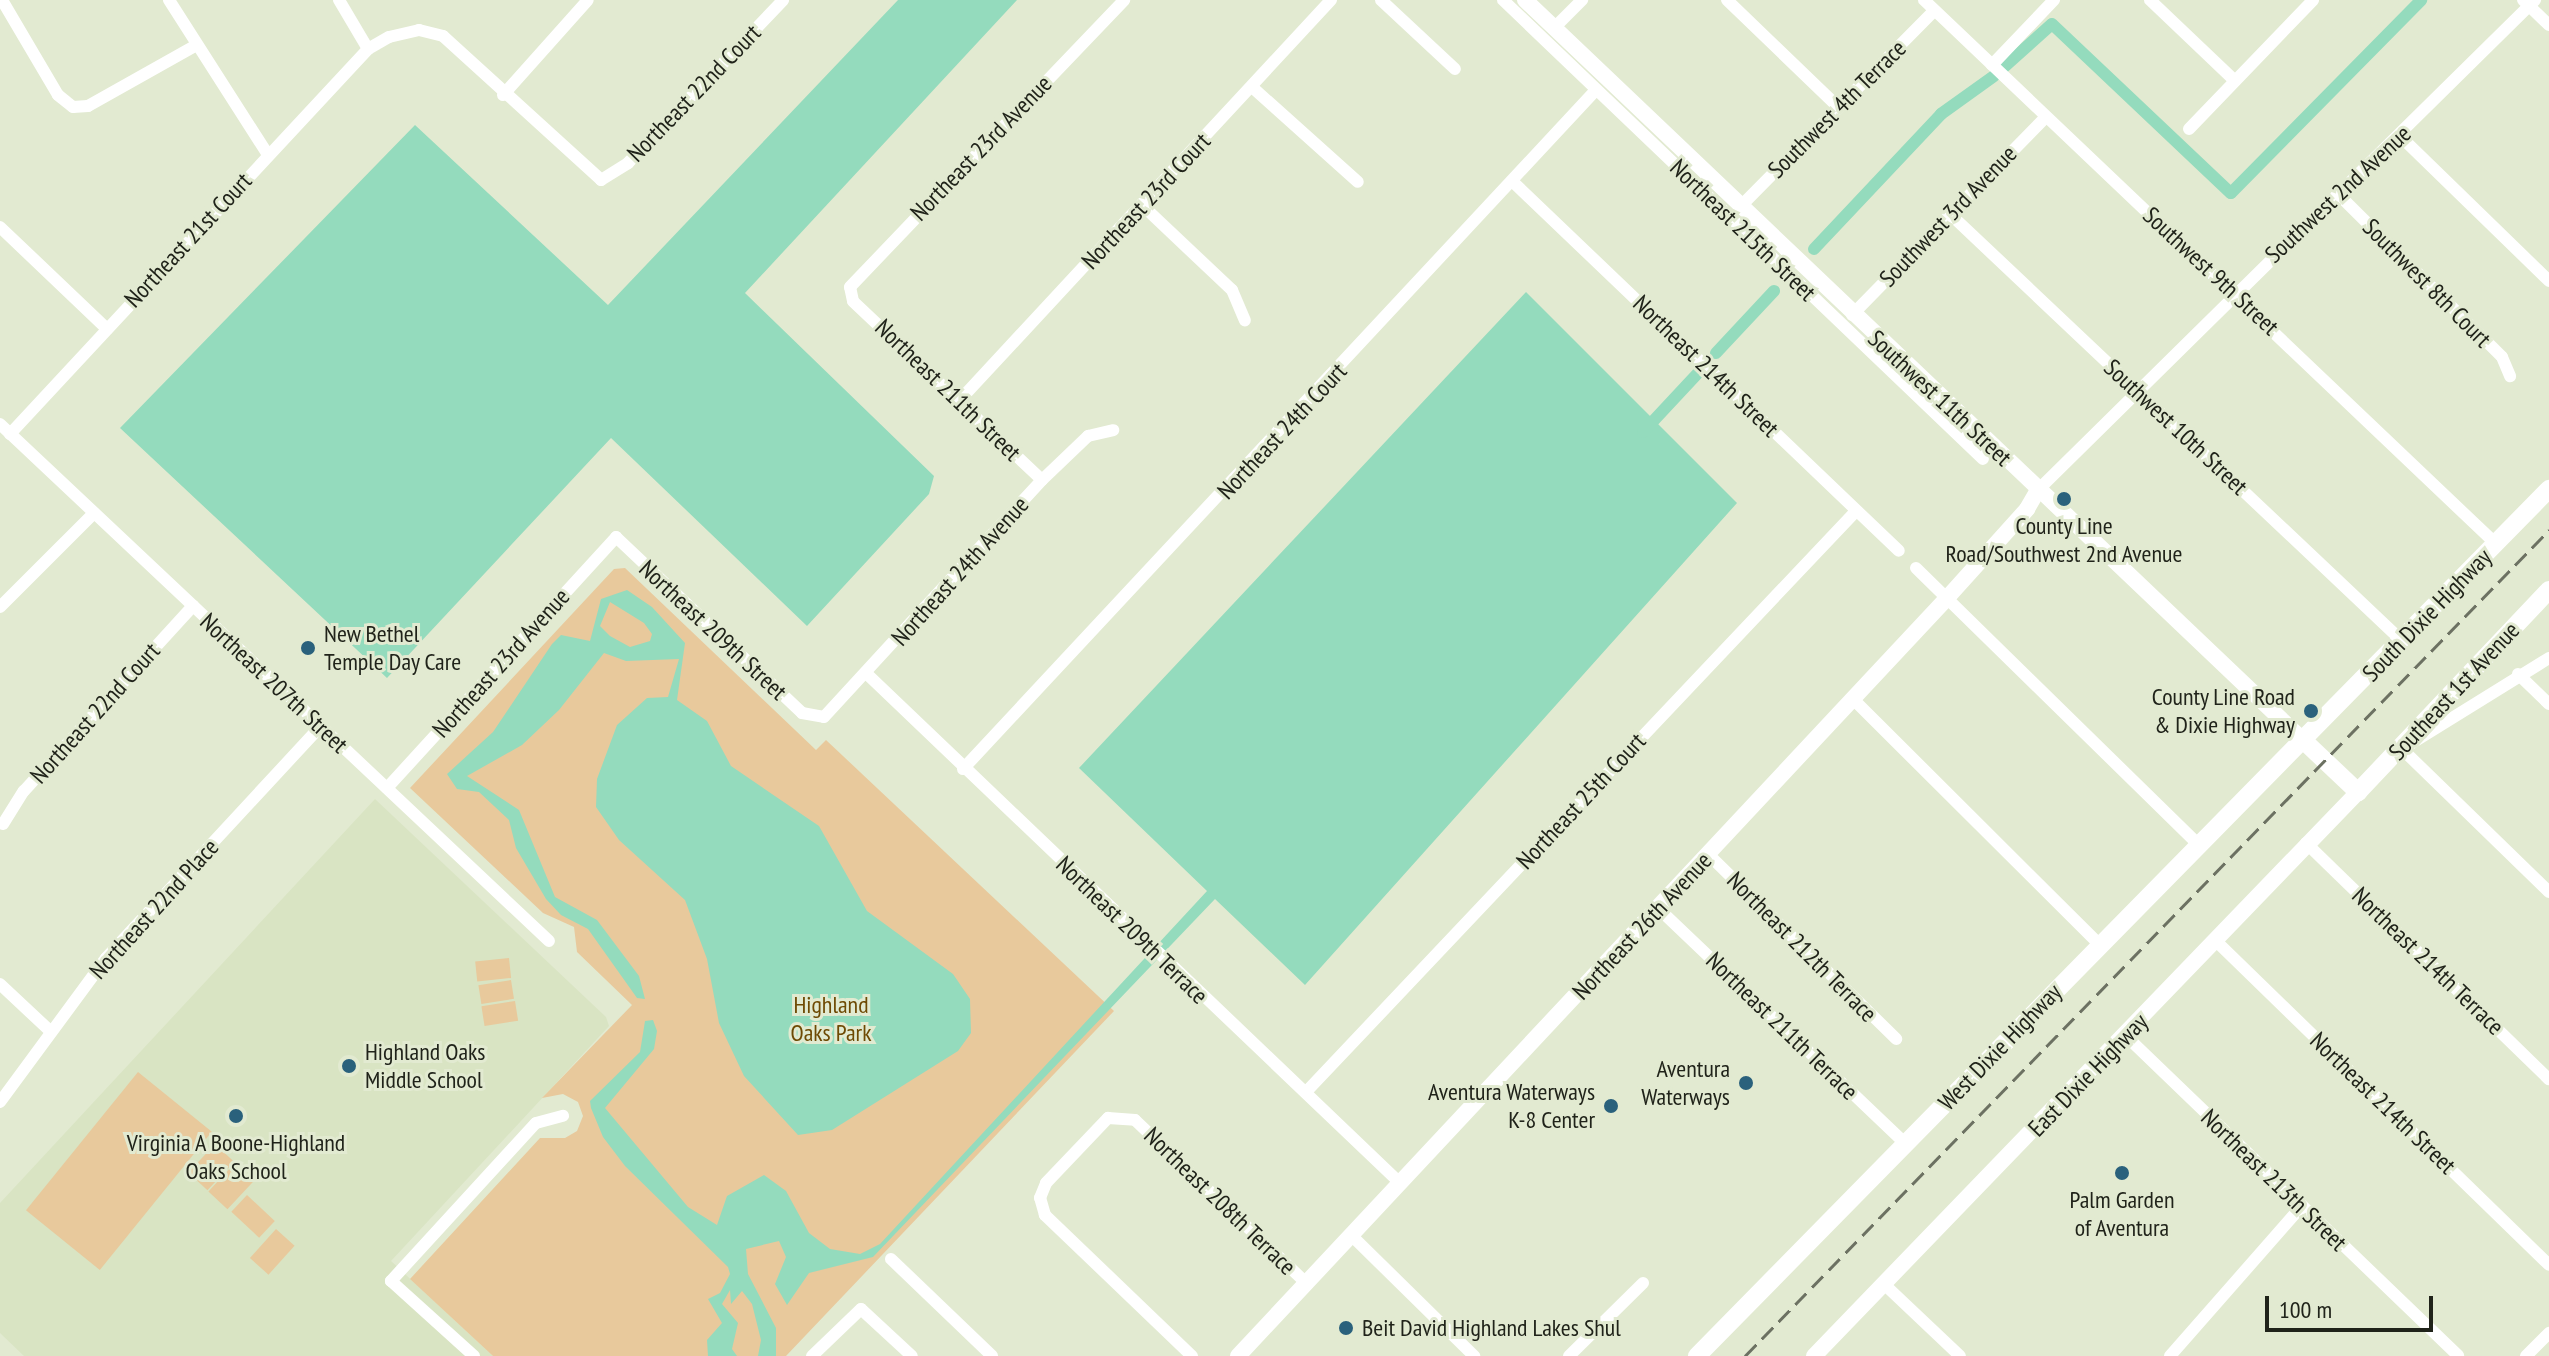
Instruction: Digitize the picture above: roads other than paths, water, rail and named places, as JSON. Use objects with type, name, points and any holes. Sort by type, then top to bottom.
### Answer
[{"type":"main road","name":"South Dixie Highway","points":[[2303,740],[2549,489]]},
{"type":"main road","name":"Southeast 1st Avenue","points":[[2358,792],[2402,749],[2549,590]]},
{"type":"main road","name":"Southwest 11th Street","points":[[2303,740],[2358,792]]},
{"type":"main road","name":"West Dixie Highway","points":[[1697,1356],[2303,740]]},
{"type":"street","points":[[2,0],[58,95],[73,107],[88,106],[195,46]]},
{"type":"street","points":[[169,0],[195,46],[268,155]]},
{"type":"street","points":[[339,0],[368,49],[419,30],[443,36],[503,95],[588,0]]},
{"type":"street","name":"Northeast 22nd Court","points":[[503,95],[601,180],[628,163],[783,0]]},
{"type":"street","name":"Northeast 23rd Avenue","points":[[853,301],[850,287],[859,273],[1124,0]]},
{"type":"street","name":"Northeast 23rd Court","points":[[959,401],[1331,0]]},
{"type":"street","points":[[1381,0],[1455,69]]},
{"type":"street","name":"Northeast 215th Street","points":[[1503,0],[1983,459]]},
{"type":"street","name":"Southwest 11th Street","points":[[1525,0],[1852,315],[2303,740]]},
{"type":"street","points":[[1554,28],[1582,0]]},
{"type":"street","points":[[1727,0],[1837,106]]},
{"type":"street","name":"Southwest 9th Street","points":[[1924,0],[2045,118],[2235,291],[2496,544]]},
{"type":"street","points":[[1992,65],[2054,0]]},
{"type":"street","points":[[2150,0],[2235,81]]},
{"type":"street","points":[[2189,129],[2313,0]]},
{"type":"street","points":[[2529,2],[2549,25]]},
{"type":"street","name":"Southwest 2nd Avenue","points":[[2038,490],[2235,291],[2400,136],[2529,2]]},
{"type":"street","name":"Southwest 4th Terrace","points":[[1740,207],[1934,11]]},
{"type":"street","name":"Northeast 21st Court","points":[[10,434],[368,49]]},
{"type":"street","points":[[1252,87],[1358,182]]},
{"type":"street","name":"Northeast 24th Court","points":[[963,769],[1596,90]]},
{"type":"street","name":"Southwest 3rd Avenue","points":[[1852,315],[2045,118]]},
{"type":"street","points":[[2400,136],[2549,281]]},
{"type":"street","name":"Northeast 214th Street","points":[[1512,181],[1899,551]]},
{"type":"street","name":"Southwest 8th Court","points":[[2338,194],[2502,357],[2510,376]]},
{"type":"street","points":[[1142,205],[1232,290],[1245,320]]},
{"type":"street","name":"Southwest 10th Street","points":[[1949,213],[2402,641]]},
{"type":"street","points":[[0,227],[107,329]]},
{"type":"street","name":"Northeast 211th Street","points":[[853,301],[1042,480]]},
{"type":"street","name":"Northeast 207th Street","points":[[0,424],[549,941]]},
{"type":"street","name":"Northeast 24th Avenue","points":[[813,719],[833,710],[1042,480],[1088,436],[1113,430]]},
{"type":"street","name":"Northeast 26th Avenue","points":[[1238,1356],[1947,598],[2027,509],[2038,490]]},
{"type":"street","name":"Northeast 25th Court","points":[[1306,1092],[1856,511]]},
{"type":"street","points":[[0,607],[94,513]]},
{"type":"street","name":"Northeast 23rd Avenue","points":[[387,788],[616,537]]},
{"type":"street","name":"Northeast 209th Street","points":[[616,537],[813,719]]},
{"type":"street","points":[[1916,568],[2198,844]]},
{"type":"street","name":"Northeast 22nd Court","points":[[3,824],[24,791],[193,606]]},
{"type":"street","points":[[2549,658],[2518,674],[2402,749],[2549,892]]},
{"type":"street","name":"Northeast 209th Terrace","points":[[867,674],[1150,949],[1400,1183]]},
{"type":"street","points":[[2518,674],[2549,704]]},
{"type":"street","points":[[1853,699],[2100,945]]},
{"type":"street","name":"Northeast 22nd Place","points":[[0,1102],[106,958],[321,726]]},
{"type":"street","name":"East Dixie Highway","points":[[1814,1356],[2217,942],[2306,843],[2358,792]]},
{"type":"street","name":"Northeast 214th Terrace","points":[[2306,843],[2549,1079]]},
{"type":"street","name":"Northeast 212th Terrace","points":[[1708,854],[1896,1039]]},
{"type":"street","name":"Northeast 211th Terrace","points":[[1659,909],[1906,1144]]},
{"type":"street","name":"Northeast 214th Street","points":[[2217,942],[2549,1265]]},
{"type":"street","points":[[0,984],[50,1031]]},
{"type":"street","name":"Northeast 213th Street","points":[[2126,1036],[2458,1356]]},
{"type":"street","points":[[474,1356],[391,1281],[536,1123],[563,1116]]},
{"type":"street","name":"Northeast 208th Terrace","points":[[1192,1356],[1045,1215],[1040,1198],[1046,1183],[1108,1118],[1135,1120],[1306,1283]]},
{"type":"street","points":[[2170,1356],[2301,1207]]},
{"type":"street","points":[[1351,1235],[1474,1356]]},
{"type":"street","points":[[891,1259],[992,1356]]},
{"type":"street","points":[[1569,1356],[1643,1283]]},
{"type":"street","points":[[1885,1285],[1960,1356]]},
{"type":"street","points":[[812,1356],[861,1309],[912,1356]]},
{"type":"street","points":[[2526,1356],[2549,1333]]},
{"type":"waterway","points":[[2004,67],[2052,24],[2231,193],[2421,0]]},
{"type":"waterway","points":[[1814,249],[1941,114],[1994,76]]},
{"type":"waterway","points":[[1716,353],[1774,291]]},
{"type":"waterway","points":[[1643,432],[1698,373]]},
{"type":"railway","points":[[1745,1356],[2549,530]]},
{"type":"place","name":"County Line Road/Southwest 2nd Avenue","points":[[2064,499]]},
{"type":"place","name":"New Bethel Temple Day Care","points":[[308,648]]},
{"type":"place","name":"County Line Road & Dixie Highway","points":[[2311,711]]},
{"type":"place","name":"Highland Oaks Middle School","points":[[349,1066]]},
{"type":"place","name":"Aventura Waterways","points":[[1746,1083]]},
{"type":"place","name":"Aventura Waterways K-8 Center","points":[[1611,1106]]},
{"type":"place","name":"Virginia A Boone-Highland Oaks School","points":[[236,1116]]},
{"type":"place","name":"Palm Garden of Aventura","points":[[2122,1173]]},
{"type":"place","name":"Beit David Highland Lakes Shul","points":[[1346,1328]]},
{"type":"park label","name":"Highland Oaks Park","points":[[831,1019]]}]
